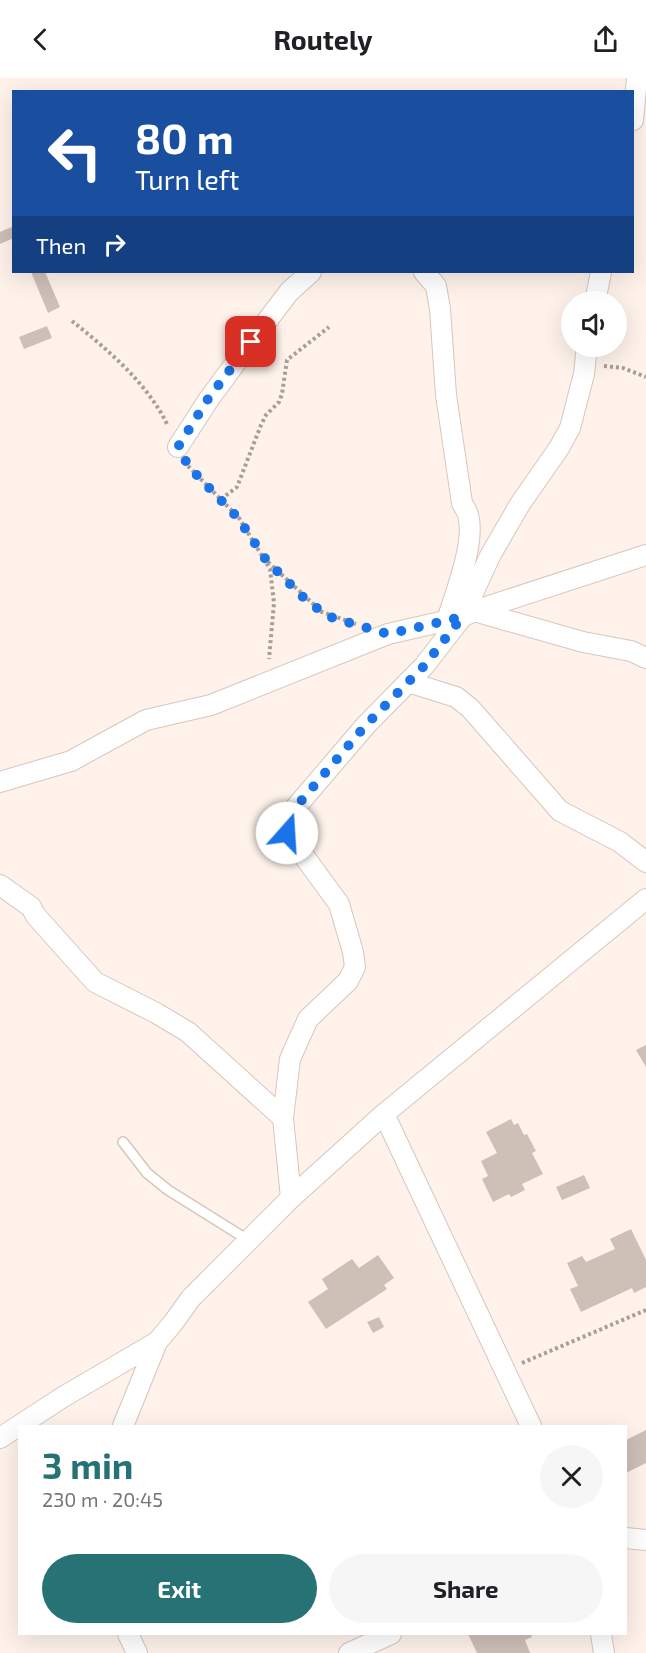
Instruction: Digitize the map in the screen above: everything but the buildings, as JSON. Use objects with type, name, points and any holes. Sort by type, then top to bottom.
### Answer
[{"type":"street","points":[[634,110],[637,78]]},
{"type":"street","points":[[178,447],[208,399],[289,292],[309,273]]},
{"type":"street","points":[[425,273],[436,286],[440,309],[446,395],[462,503],[469,517],[469,543],[463,570],[461,616]]},
{"type":"street","points":[[598,291],[602,273]]},
{"type":"street","points":[[291,1198],[283,1118],[290,1059],[308,1019],[348,981],[355,967],[339,904],[287,833],[284,822],[366,725],[424,666],[461,616],[490,556],[520,504],[559,448],[570,428],[586,357]]},
{"type":"street","points":[[0,782],[71,761],[146,720],[211,705],[388,634],[461,616],[646,555]]},
{"type":"street","points":[[461,616],[631,651],[646,658]]},
{"type":"street","points":[[408,682],[456,697],[476,716],[560,811],[620,842],[646,862]]},
{"type":"street","points":[[0,885],[31,907],[36,916],[95,982],[188,1032],[283,1118]]},
{"type":"street","points":[[20,1425],[156,1342],[191,1298],[291,1198],[384,1114],[646,899]]},
{"type":"street","points":[[384,1114],[531,1425]]},
{"type":"street","points":[[123,1425],[156,1342]]},
{"type":"street","points":[[0,1438],[18,1426]]},
{"type":"street","points":[[627,1538],[646,1540]]},
{"type":"street","points":[[128,1635],[136,1653]]},
{"type":"street","points":[[349,1653],[389,1635]]},
{"type":"street","points":[[601,1635],[604,1653]]},
{"type":"lane","points":[[123,1142],[147,1173],[168,1190],[248,1240]]},
{"type":"path","points":[[72,321],[110,351],[156,404],[189,467],[238,518],[266,560],[270,569],[274,603],[266,683]]},
{"type":"path","points":[[221,499],[237,488],[261,425],[266,415],[279,402],[287,360],[329,327]]},
{"type":"path","points":[[585,367],[610,366],[646,377]]},
{"type":"path","points":[[266,560],[303,597],[322,612],[333,618],[388,634]]},
{"type":"path","points":[[504,1370],[646,1310]]},
{"type":"route","points":[[251,342],[208,399],[178,447],[189,467],[238,518],[266,560],[303,597],[322,612],[333,618],[388,634],[462,617],[424,666],[366,725],[284,821],[287,833]]}]
